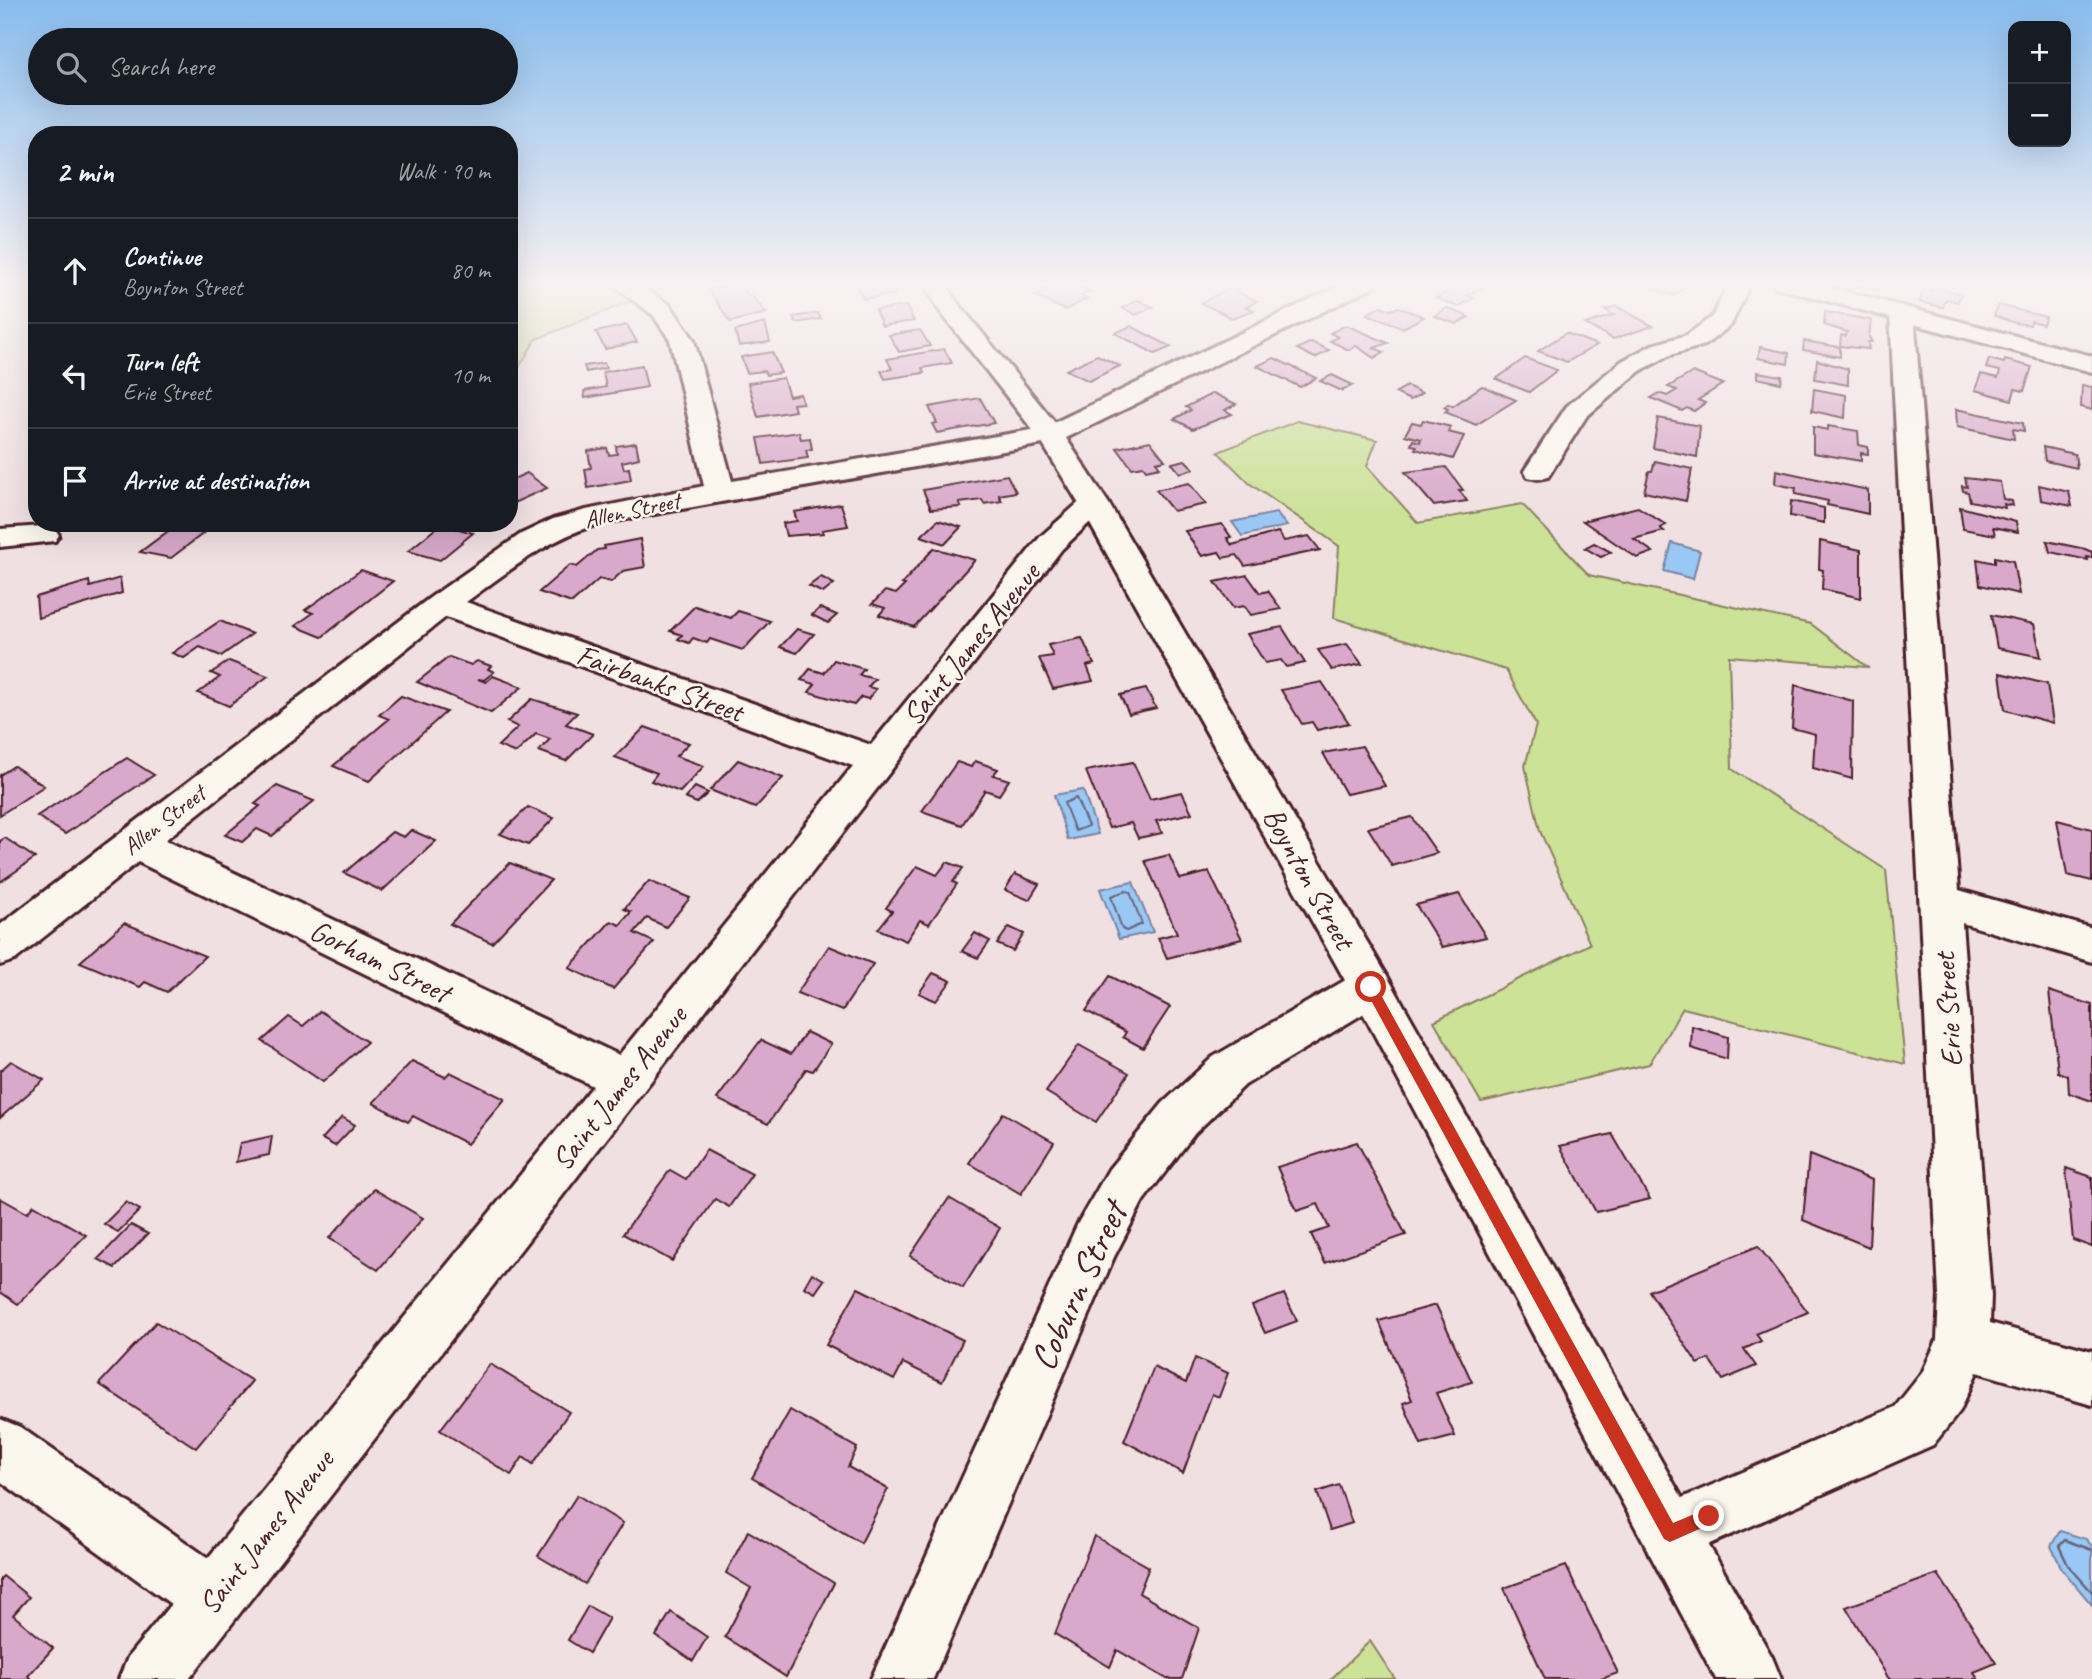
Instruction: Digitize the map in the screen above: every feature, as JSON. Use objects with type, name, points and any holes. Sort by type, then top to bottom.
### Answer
[{"type":"street","points":[[687,360],[720,492]]},
{"type":"street","name":"Boynton Street","points":[[991,360],[1050,435],[1094,504],[1371,987],[1750,1679]]},
{"type":"street","name":"Allen Street","points":[[0,948],[443,604],[532,540],[563,525],[596,516],[1050,435],[1204,360]]},
{"type":"street","points":[[1538,471],[1576,412],[1631,366],[1642,360]]},
{"type":"street","name":"Erie Street","points":[[1670,1533],[1914,1426],[1941,1392],[1963,1342],[1965,1294],[1905,360]]},
{"type":"street","name":"Saint James Avenue","points":[[150,1679],[1051,543],[1094,504]]},
{"type":"street","points":[[0,538],[44,535]]},
{"type":"street","name":"Fairbanks Street","points":[[443,604],[877,761]]},
{"type":"street","name":"Gorham Street","points":[[135,843],[626,1080]]},
{"type":"street","points":[[1941,901],[2092,945]]},
{"type":"street","name":"Coburn Street","points":[[902,1679],[1096,1240],[1126,1185],[1179,1118],[1229,1072],[1371,987]]},
{"type":"street","points":[[1963,1342],[2092,1378]]},
{"type":"street","points":[[0,1447],[214,1598]]},
{"type":"green space","points":[[1297,421],[1377,440],[1367,466],[1418,523],[1522,504],[1589,575],[1811,624],[1867,667],[1729,656],[1732,769],[1886,870],[1905,1064],[1683,1008],[1649,1064],[1481,1102],[1434,1021],[1590,944],[1540,831],[1525,766],[1536,725],[1506,670],[1334,618],[1339,546],[1249,483],[1218,452]]},
{"type":"green space","points":[[1370,1641],[1395,1679],[1331,1679]]},
{"type":"water","points":[[1276,513],[1287,526],[1242,536],[1232,522]]},
{"type":"water","points":[[1672,543],[1700,551],[1693,579],[1664,571]]},
{"type":"water","points":[[1083,790],[1098,834],[1068,840],[1054,795]]},
{"type":"water","points":[[1133,882],[1153,932],[1119,939],[1100,889]]},
{"type":"water","points":[[2060,1531],[2086,1539],[2092,1546],[2092,1605],[2062,1569],[2051,1546]]},
{"type":"building","points":[[742,360],[776,360],[781,373],[766,375],[764,371],[747,373]]},
{"type":"building","points":[[888,360],[950,360],[952,363],[922,368],[924,373],[885,379],[881,371],[892,369]]},
{"type":"building","points":[[1086,360],[1108,360],[1120,366],[1089,381],[1066,370]]},
{"type":"building","points":[[1269,360],[1279,360],[1316,378],[1300,387],[1257,366]]},
{"type":"building","points":[[1522,360],[1531,360],[1557,370],[1529,392],[1496,379]]},
{"type":"building","points":[[1770,360],[1788,360],[1788,364]]},
{"type":"building","points":[[1817,360],[1848,369],[1848,385],[1815,379]]},
{"type":"building","points":[[1989,360],[2004,363],[2006,360],[2032,367],[2024,391],[2015,389],[2012,400],[1975,390],[1981,374],[1998,378],[2000,371],[1986,368]]},
{"type":"building","points":[[604,363],[606,368],[586,372],[584,366]]},
{"type":"building","points":[[642,365],[647,387],[585,398],[584,391],[606,387],[603,372]]},
{"type":"building","points":[[1693,372],[1723,384],[1698,400],[1705,403],[1694,411],[1687,408],[1682,411],[1651,398],[1659,393],[1667,396],[1677,390],[1668,387]]},
{"type":"building","points":[[1757,372],[1782,376],[1781,383],[1757,378]]},
{"type":"building","points":[[1332,375],[1353,385],[1342,391],[1320,381]]},
{"type":"building","points":[[783,378],[789,396],[800,394],[803,403],[793,404],[795,411],[758,417],[748,383]]},
{"type":"building","points":[[2082,385],[2092,387],[2092,410],[2081,407]]},
{"type":"building","points":[[1407,386],[1422,393],[1410,400],[1395,393]]},
{"type":"building","points":[[1482,386],[1516,400],[1476,425],[1445,412],[1448,409],[1444,407],[1448,404],[1453,406]]},
{"type":"building","points":[[1814,389],[1846,395],[1845,418],[1812,411]]},
{"type":"building","points":[[1213,393],[1236,404],[1225,410],[1232,414],[1193,429],[1174,419],[1191,410],[1186,407]]},
{"type":"building","points":[[980,398],[994,423],[937,433],[932,424],[937,423],[929,407]]},
{"type":"building","points":[[1956,409],[2023,423],[2024,431],[2013,429],[2014,439],[1957,427]]},
{"type":"building","points":[[1658,418],[1700,426],[1697,457],[1653,448]]},
{"type":"building","points":[[1423,420],[1451,427],[1448,432],[1464,436],[1453,459],[1415,449],[1417,446],[1411,445],[1413,440],[1420,442],[1421,439],[1405,435],[1412,422],[1421,424]]},
{"type":"building","points":[[1828,426],[1858,431],[1859,445],[1868,447],[1868,454],[1861,453],[1861,461],[1813,453],[1813,427],[1828,430]]},
{"type":"building","points":[[799,432],[801,439],[810,438],[812,449],[806,450],[808,458],[763,464],[758,438]]},
{"type":"building","points":[[1150,441],[1165,460],[1156,462],[1160,467],[1146,470],[1143,466],[1132,468],[1117,448]]},
{"type":"building","points":[[636,443],[639,458],[622,462],[624,469],[629,468],[631,480],[588,488],[585,469],[591,468],[588,451],[607,448],[609,455],[617,454],[616,446]]},
{"type":"building","points":[[2043,447],[2075,454],[2077,468],[2045,461]]},
{"type":"building","points":[[1185,460],[1194,469],[1180,473],[1172,463]]},
{"type":"building","points":[[1655,461],[1692,469],[1686,501],[1644,492],[1649,471],[1652,471]]},
{"type":"building","points":[[1446,467],[1463,490],[1459,490],[1467,501],[1434,506],[1405,472]]},
{"type":"building","points":[[1776,470],[1868,490],[1868,514],[1827,505],[1828,501],[1795,494],[1796,488],[1775,484]]},
{"type":"building","points":[[527,473],[547,488],[518,501],[518,477]]},
{"type":"building","points":[[1007,475],[1016,492],[999,495],[1002,501],[984,504],[982,500],[959,503],[961,507],[931,509],[923,490]]},
{"type":"building","points":[[1965,478],[2000,482],[2003,499],[2012,501],[2013,506],[2004,504],[2005,508],[1970,501],[1968,492],[1963,491],[1962,486],[1967,487]]},
{"type":"building","points":[[1189,483],[1206,504],[1173,511],[1156,490]]},
{"type":"building","points":[[2039,485],[2069,492],[2072,506],[2041,500]]},
{"type":"building","points":[[1791,501],[1824,508],[1824,523],[1790,516]]},
{"type":"building","points":[[841,504],[848,526],[822,530],[823,533],[786,536],[783,523],[797,521],[794,512]]},
{"type":"building","points":[[1638,507],[1666,525],[1660,528],[1664,531],[1634,539],[1653,552],[1637,558],[1583,521]]},
{"type":"building","points":[[1960,507],[2016,522],[2018,532],[1993,527],[1995,535],[1963,529]]},
{"type":"building","points":[[938,520],[961,527],[945,544],[921,536]]},
{"type":"building","points":[[1222,524],[1231,537],[1227,538],[1232,545],[1278,532],[1284,541],[1309,536],[1320,550],[1245,566],[1237,555],[1223,558],[1219,552],[1202,556],[1185,531]]},
{"type":"building","points":[[167,532],[205,532],[171,558],[140,552]]},
{"type":"building","points":[[431,532],[473,533],[440,560],[408,551]]},
{"type":"building","points":[[640,539],[645,567],[623,571],[611,582],[599,579],[572,603],[539,592],[570,565],[577,567],[597,550],[605,549],[604,546]]},
{"type":"building","points":[[1820,541],[1861,550],[1861,598],[1822,589],[1823,570],[1819,569]]},
{"type":"building","points":[[2047,541],[2085,549],[2092,552],[2092,558],[2087,557],[2088,560],[2050,552]]},
{"type":"building","points":[[1594,543],[1611,552],[1601,557],[1585,548]]},
{"type":"building","points":[[934,548],[975,560],[914,627],[879,615],[885,608],[872,604],[885,591],[896,594]]},
{"type":"building","points":[[1995,557],[2013,561],[2019,594],[1980,585],[1977,559],[1995,563]]},
{"type":"building","points":[[361,570],[393,581],[322,637],[295,626],[313,613],[305,610]]},
{"type":"building","points":[[1247,575],[1260,593],[1268,591],[1281,609],[1251,615],[1244,606],[1233,608],[1215,582]]},
{"type":"building","points":[[821,577],[834,584],[823,593],[809,586]]},
{"type":"building","points":[[120,578],[122,593],[38,618],[36,597],[89,581],[90,587]]},
{"type":"building","points":[[695,606],[731,618],[738,611],[770,621],[743,650],[710,639],[707,643],[693,638],[689,643],[678,639],[682,635],[670,631]]},
{"type":"building","points":[[820,608],[837,615],[828,623],[812,615]]},
{"type":"building","points":[[1991,615],[2034,624],[2041,657],[1997,648]]},
{"type":"building","points":[[220,621],[252,634],[221,656],[200,647],[184,658],[172,653]]},
{"type":"building","points":[[1282,627],[1305,663],[1286,667],[1281,660],[1265,663],[1247,634]]},
{"type":"building","points":[[797,629],[814,634],[797,653],[780,647]]},
{"type":"building","points":[[1082,638],[1094,664],[1087,666],[1093,681],[1053,689],[1039,658],[1053,656],[1048,645]]},
{"type":"building","points":[[1347,644],[1362,664],[1332,670],[1318,650]]},
{"type":"building","points":[[449,657],[471,665],[477,661],[491,666],[488,669],[494,672],[484,680],[478,679],[486,682],[493,676],[522,687],[491,713],[417,682]]},
{"type":"building","points":[[834,660],[864,669],[859,675],[875,679],[868,687],[876,689],[868,699],[861,697],[854,705],[809,692],[815,684],[801,680],[810,669],[824,673]]},
{"type":"building","points":[[229,661],[268,676],[229,706],[198,693],[220,677],[211,673]]},
{"type":"building","points":[[2000,673],[2047,684],[2053,723],[2005,710]]},
{"type":"building","points":[[1322,682],[1349,723],[1317,730],[1312,722],[1302,724],[1281,690]]},
{"type":"building","points":[[1795,685],[1853,701],[1852,779],[1813,768],[1815,734],[1792,728]]},
{"type":"building","points":[[1146,689],[1156,708],[1129,714],[1120,695]]},
{"type":"building","points":[[401,696],[446,712],[369,781],[333,766],[389,719],[379,715]]},
{"type":"building","points":[[532,699],[577,713],[566,724],[593,734],[566,761],[539,751],[550,739],[536,734],[516,753],[498,746],[518,727],[507,722]]},
{"type":"building","points":[[645,727],[689,743],[676,756],[704,766],[680,792],[651,781],[657,773],[615,757]]},
{"type":"building","points":[[1362,746],[1385,786],[1346,794],[1323,753]]},
{"type":"building","points":[[127,758],[154,775],[65,834],[37,816]]},
{"type":"building","points":[[738,760],[783,778],[755,808],[710,790]]},
{"type":"building","points":[[975,761],[998,769],[993,775],[1009,780],[999,795],[985,790],[962,825],[922,811],[957,762],[971,767]]},
{"type":"building","points":[[1133,762],[1150,799],[1182,792],[1192,813],[1156,821],[1162,833],[1138,838],[1131,823],[1109,828],[1086,771]]},
{"type":"building","points":[[14,766],[44,786],[0,815],[0,775]]},
{"type":"building","points":[[277,786],[314,801],[272,836],[257,829],[242,842],[225,835],[260,806],[255,804]]},
{"type":"building","points":[[695,787],[708,793],[697,803],[685,798]]},
{"type":"building","points":[[528,807],[554,818],[528,845],[500,834]]},
{"type":"building","points":[[1412,817],[1437,853],[1392,866],[1368,828]]},
{"type":"building","points":[[2057,820],[2092,829],[2092,881],[2067,875]]},
{"type":"building","points":[[411,830],[436,841],[382,891],[344,873],[392,832],[404,837]]},
{"type":"building","points":[[5,838],[35,858],[0,882],[0,841]]},
{"type":"building","points":[[1169,855],[1180,879],[1209,872],[1242,939],[1167,958],[1158,938],[1177,933],[1145,861]]},
{"type":"building","points":[[947,862],[963,868],[953,882],[957,884],[929,924],[920,920],[906,941],[878,929],[892,911],[886,908],[917,866],[937,875]]},
{"type":"building","points":[[510,863],[551,880],[492,943],[450,924]]},
{"type":"building","points":[[1015,874],[1039,884],[1029,900],[1005,890]]},
{"type":"building","points":[[649,881],[690,898],[666,927],[647,918],[634,933],[654,942],[613,989],[569,968],[611,921],[620,925],[631,912],[624,909]]},
{"type":"building","points":[[1459,894],[1486,937],[1442,947],[1416,905]]},
{"type":"building","points":[[124,923],[205,956],[167,992],[145,982],[140,987],[80,962]]},
{"type":"building","points":[[1009,927],[1024,934],[1013,951],[997,944]]},
{"type":"building","points":[[975,933],[990,941],[978,958],[962,951]]},
{"type":"building","points":[[829,946],[873,964],[842,1011],[797,993]]},
{"type":"building","points":[[933,973],[951,981],[936,1001],[919,993]]},
{"type":"building","points":[[1110,976],[1170,1007],[1143,1048],[1123,1037],[1126,1032],[1086,1011]]},
{"type":"building","points":[[2049,991],[2092,1005],[2092,1101],[2069,1093],[2068,1076],[2058,1072]]},
{"type":"building","points":[[320,1011],[367,1042],[323,1082],[262,1041],[289,1017],[303,1026]]},
{"type":"building","points":[[1692,1026],[1728,1037],[1727,1059],[1691,1048]]},
{"type":"building","points":[[806,1032],[831,1044],[813,1071],[806,1069],[768,1124],[717,1099],[761,1040],[791,1054]]},
{"type":"building","points":[[1079,1045],[1129,1073],[1096,1122],[1046,1092]]},
{"type":"building","points":[[11,1061],[44,1080],[0,1118],[0,1071]]},
{"type":"building","points":[[412,1061],[445,1077],[450,1072],[505,1099],[467,1144],[413,1116],[408,1122],[373,1103]]},
{"type":"building","points":[[1003,1113],[1054,1142],[1021,1194],[969,1163]]},
{"type":"building","points":[[342,1117],[355,1125],[335,1146],[322,1139]]},
{"type":"building","points":[[1612,1134],[1650,1199],[1596,1212],[1560,1146]]},
{"type":"building","points":[[272,1136],[269,1155],[236,1162],[240,1143]]},
{"type":"building","points":[[1357,1142],[1406,1235],[1325,1263],[1311,1234],[1329,1228],[1318,1204],[1297,1211],[1277,1167]]},
{"type":"building","points":[[706,1150],[752,1174],[729,1207],[715,1199],[672,1261],[623,1234],[670,1170],[686,1179]]},
{"type":"building","points":[[1809,1155],[1872,1180],[1869,1247],[1803,1220]]},
{"type":"building","points":[[2066,1168],[2092,1177],[2092,1247],[2073,1240]]},
{"type":"building","points":[[374,1189],[423,1218],[378,1270],[329,1238]]},
{"type":"building","points":[[0,1198],[27,1213],[34,1205],[86,1235],[18,1304],[0,1292]]},
{"type":"building","points":[[949,1198],[1000,1228],[963,1288],[910,1256]]},
{"type":"building","points":[[126,1202],[140,1210],[118,1232],[104,1224]]},
{"type":"building","points":[[131,1225],[148,1234],[115,1268],[98,1259]]},
{"type":"building","points":[[1758,1246],[1808,1312],[1756,1334],[1761,1341],[1744,1349],[1756,1366],[1723,1380],[1709,1359],[1698,1364],[1649,1291]]},
{"type":"building","points":[[812,1273],[824,1280],[815,1293],[804,1287]]},
{"type":"building","points":[[858,1288],[963,1340],[942,1382],[903,1363],[894,1380],[826,1345]]},
{"type":"building","points":[[1284,1294],[1297,1321],[1265,1333],[1252,1306]]},
{"type":"building","points":[[1436,1305],[1472,1382],[1436,1393],[1455,1436],[1421,1445],[1403,1403],[1412,1400],[1379,1321]]},
{"type":"building","points":[[156,1322],[252,1381],[196,1448],[99,1384]]},
{"type":"building","points":[[1195,1358],[1228,1373],[1219,1397],[1212,1394],[1183,1473],[1124,1441],[1154,1367],[1186,1383]]},
{"type":"building","points":[[490,1364],[569,1412],[533,1464],[523,1457],[511,1475],[440,1430]]},
{"type":"building","points":[[790,1410],[857,1448],[848,1467],[888,1489],[861,1543],[752,1478]]},
{"type":"building","points":[[1339,1485],[1352,1523],[1330,1530],[1317,1492]]},
{"type":"building","points":[[577,1495],[623,1523],[585,1584],[538,1556]]},
{"type":"building","points":[[748,1531],[834,1583],[786,1677],[725,1637],[751,1588],[726,1573]]},
{"type":"building","points":[[1094,1536],[1149,1567],[1139,1593],[1199,1628],[1182,1679],[1167,1679],[1117,1650],[1110,1667],[1055,1634]]},
{"type":"building","points":[[1566,1566],[1618,1673],[1601,1679],[1545,1679],[1504,1588]]},
{"type":"building","points":[[1938,1574],[1996,1663],[1974,1672],[1978,1679],[1889,1679],[1846,1607]]},
{"type":"building","points":[[3,1576],[29,1597],[13,1615],[53,1648],[28,1676],[31,1679],[0,1679],[0,1579]]},
{"type":"building","points":[[588,1606],[609,1618],[589,1653],[568,1640]]},
{"type":"building","points":[[671,1612],[707,1637],[693,1661],[656,1636]]},
{"type":"route","points":[[1371,987],[1670,1533],[1709,1516]]}]
